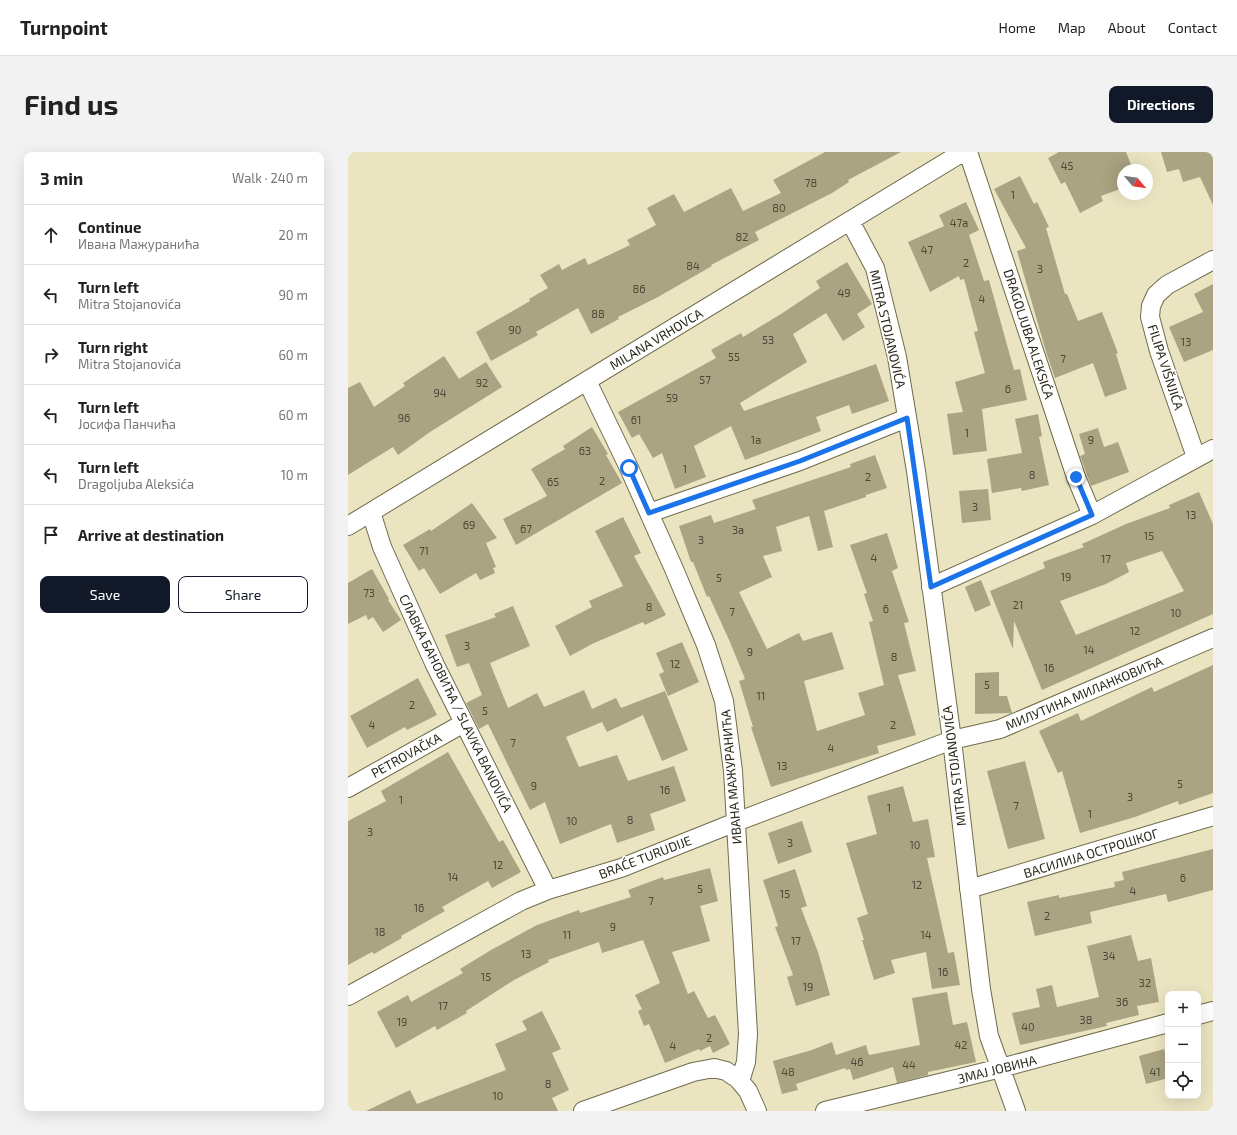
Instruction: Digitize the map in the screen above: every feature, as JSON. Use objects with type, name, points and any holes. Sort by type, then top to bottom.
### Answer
[{"type":"street","name":"MILANA VRHOVCA","points":[[348,526],[963,152]]},
{"type":"street","name":"DRAGOLJUBA ALEKSIĆA","points":[[968,152],[1076,477],[1092,515]]},
{"type":"street","name":"MITRA STOJANOVIĆA","points":[[850,221],[875,268],[897,357],[907,418],[952,740],[968,889],[989,1036],[1016,1111]]},
{"type":"street","name":"FILIPA VIŠNJIĆA","points":[[1196,457],[1159,351],[1150,317],[1151,306],[1156,295],[1167,285],[1213,260]]},
{"type":"street","name":"ИВАНА МАЖУРАНИЋА","points":[[587,381],[649,513],[706,646],[724,701],[733,771],[748,1034],[746,1062],[740,1081]]},
{"type":"street","points":[[649,513],[800,461],[907,418]]},
{"type":"street","points":[[931,587],[1092,515],[1213,449]]},
{"type":"street","name":"СЛАВКА БАНОВИЋА / SLAVKA BANOVIĆA","points":[[371,512],[382,547],[435,665],[548,890]]},
{"type":"street","name":"МИЛУТИНА МИЛАНКОВИЋА","points":[[952,740],[1000,728],[1213,638]]},
{"type":"street","name":"PETROVAČKA","points":[[348,788],[464,723]]},
{"type":"street","name":"BRAĆE TURUDIJE","points":[[348,996],[521,901],[548,890],[621,868],[736,822],[952,740]]},
{"type":"street","name":"ВАСИЛИЈА ОСТРОШКОГ","points":[[968,889],[1213,816]]},
{"type":"street","points":[[1201,1014],[1213,1011]]},
{"type":"street","name":"ЗМАЈ ЈОВИНА","points":[[825,1111],[1001,1068],[1165,1025]]},
{"type":"street","points":[[582,1111],[693,1072],[714,1068],[726,1072],[740,1081],[748,1091],[758,1110]]},
{"type":"building","points":[[825,152],[901,152],[848,180],[849,182],[832,193],[755,232],[759,240],[711,265],[712,266],[658,297],[618,317],[619,319],[591,334],[578,308],[536,332],[538,335],[491,361],[476,332],[530,301],[529,299],[548,288],[540,275],[559,264],[562,270],[585,258],[588,265],[630,245],[627,240],[656,225],[647,208],[674,194],[684,212],[731,188],[743,211],[781,193],[773,180]]},
{"type":"building","points":[[1059,152],[1126,152],[1131,164],[1117,164],[1117,190],[1101,196],[1103,201],[1080,213],[1065,182],[1061,184],[1048,158]]},
{"type":"building","points":[[1161,152],[1213,152],[1213,205],[1200,177],[1183,182],[1179,169],[1167,172]]},
{"type":"building","points":[[1020,176],[1034,204],[1037,202],[1049,227],[1046,228],[1065,294],[1067,294],[1078,321],[1102,312],[1118,353],[1116,354],[1127,389],[1105,397],[1093,363],[1055,378],[1017,251],[1026,248],[994,189]]},
{"type":"building","points":[[966,202],[979,230],[969,235],[984,281],[989,280],[1014,370],[1020,369],[1027,400],[982,409],[987,451],[953,455],[947,414],[963,412],[955,382],[985,373],[974,332],[978,331],[964,279],[960,280],[959,276],[930,292],[908,242],[944,226],[939,215]]},
{"type":"building","points":[[847,262],[872,304],[857,314],[865,327],[843,341],[826,313],[793,334],[807,362],[740,403],[744,411],[876,364],[889,401],[852,414],[849,405],[816,417],[821,431],[745,460],[731,426],[694,446],[706,477],[675,489],[662,453],[653,458],[639,434],[632,438],[618,412],[716,358],[711,350],[741,333],[743,337],[781,314],[820,288],[816,281]]},
{"type":"building","points":[[1213,284],[1213,350],[1184,362],[1169,327],[1203,312],[1194,294]]},
{"type":"building","points":[[444,356],[459,379],[486,362],[502,387],[430,432],[398,455],[393,447],[348,475],[348,388],[360,382],[374,407],[405,386],[403,383]]},
{"type":"building","points":[[1038,414],[1042,436],[1039,437],[1049,485],[1022,491],[1021,488],[992,493],[987,459],[1022,453],[1015,419]]},
{"type":"building","points":[[592,427],[608,454],[606,455],[622,483],[516,545],[503,519],[547,496],[531,469],[565,449],[563,446]]},
{"type":"building","points":[[1098,428],[1104,447],[1118,442],[1129,472],[1091,486],[1080,456],[1085,454],[1079,434]]},
{"type":"building","points":[[875,455],[887,488],[866,495],[866,497],[824,511],[833,547],[818,551],[809,516],[776,527],[782,551],[763,556],[772,577],[739,592],[767,649],[799,633],[803,641],[832,632],[844,669],[804,681],[817,731],[865,715],[858,693],[884,685],[869,622],[873,621],[864,594],[867,593],[850,545],[887,533],[898,568],[892,571],[909,622],[904,623],[916,671],[898,675],[916,735],[877,746],[879,753],[771,787],[751,727],[753,727],[739,681],[745,679],[709,596],[707,597],[693,562],[691,562],[679,526],[711,515],[714,523],[756,509],[752,500],[851,467],[850,464]]},
{"type":"building","points":[[988,489],[991,520],[962,523],[959,491]]},
{"type":"building","points":[[1199,492],[1213,524],[1213,614],[1042,690],[1014,621],[1013,649],[990,591],[1045,568],[1043,562],[1084,547],[1082,544],[1126,524],[1170,508],[1169,505]],"holes":[[[1162,551],[1184,591],[1076,635],[1060,601],[1106,584],[1129,572],[1126,563]]]},
{"type":"building","points":[[472,503],[497,538],[486,543],[496,567],[493,568],[495,573],[480,580],[476,573],[440,594],[424,568],[419,571],[403,545],[430,529],[431,531]]},
{"type":"building","points":[[623,517],[641,553],[634,556],[666,615],[645,625],[643,622],[592,644],[570,656],[555,626],[592,607],[589,601],[623,586],[595,531]]},
{"type":"building","points":[[372,569],[389,599],[388,600],[401,620],[383,632],[373,617],[368,620],[366,615],[348,624],[348,583]]},
{"type":"building","points":[[981,580],[991,605],[975,612],[965,587]]},
{"type":"building","points":[[513,606],[530,646],[490,663],[508,708],[537,693],[544,707],[584,690],[592,709],[616,698],[621,708],[665,691],[688,750],[662,761],[643,715],[607,732],[602,722],[566,737],[579,767],[617,755],[628,781],[674,766],[686,801],[650,814],[655,830],[617,843],[611,824],[560,844],[545,802],[530,810],[488,724],[479,729],[466,703],[482,695],[469,663],[457,667],[445,635],[496,617],[494,614]]},
{"type":"building","points":[[682,642],[699,682],[668,696],[659,674],[664,672],[656,653]]},
{"type":"building","points":[[1213,665],[1213,793],[1179,805],[1178,801],[1135,817],[1080,833],[1062,771],[1058,773],[1039,731],[1078,713],[1081,721],[1152,687],[1154,692]]},
{"type":"building","points":[[999,672],[999,696],[1007,696],[1012,713],[975,714],[975,673]]},
{"type":"building","points":[[418,678],[437,715],[407,730],[405,727],[367,748],[350,716]]},
{"type":"building","points":[[448,752],[499,842],[503,840],[521,872],[492,888],[488,881],[442,907],[445,911],[401,936],[402,938],[374,954],[372,952],[348,965],[348,821],[386,801],[381,791]]},
{"type":"building","points":[[1025,761],[1045,839],[1008,849],[987,771]]},
{"type":"building","points":[[903,786],[913,822],[928,819],[935,857],[927,858],[948,953],[954,952],[960,985],[932,989],[926,952],[891,960],[895,973],[874,980],[862,940],[864,940],[857,918],[868,914],[846,843],[877,834],[867,796]]},
{"type":"building","points":[[802,821],[812,852],[778,864],[768,833]]},
{"type":"building","points":[[1213,849],[1213,890],[1168,902],[1166,894],[1090,912],[1092,923],[1035,936],[1027,902],[1059,895],[1059,898],[1115,887],[1114,882],[1124,880],[1122,872]]},
{"type":"building","points":[[710,868],[718,901],[700,906],[710,941],[672,952],[688,994],[694,991],[708,1018],[715,1015],[730,1044],[713,1053],[710,1046],[665,1063],[649,1024],[644,1026],[638,1011],[642,1009],[635,995],[660,983],[643,940],[602,953],[599,942],[548,960],[549,962],[514,980],[466,1011],[467,1013],[437,1030],[435,1026],[396,1048],[377,1012],[408,995],[411,1002],[463,973],[460,969],[491,950],[537,925],[579,910],[580,913],[631,897],[628,890],[663,877],[664,880]]},
{"type":"building","points":[[795,869],[807,906],[801,908],[818,952],[830,995],[796,1006],[787,977],[793,975],[775,927],[778,926],[763,880]]},
{"type":"building","points":[[1131,935],[1138,961],[1151,958],[1159,1002],[1137,1006],[1139,1015],[1106,1023],[1107,1026],[1020,1045],[1012,1013],[1040,1007],[1036,989],[1052,985],[1057,1007],[1099,997],[1087,946]]},
{"type":"building","points":[[947,992],[953,1025],[967,1022],[976,1062],[928,1072],[928,1075],[897,1083],[893,1067],[853,1080],[850,1069],[846,1070],[845,1068],[796,1084],[798,1090],[782,1094],[773,1061],[812,1050],[832,1042],[836,1055],[866,1045],[869,1055],[920,1045],[912,998]]},
{"type":"building","points":[[542,1011],[561,1049],[552,1053],[569,1090],[552,1098],[558,1111],[366,1111],[410,1090],[417,1104],[506,1070],[495,1044],[527,1030],[522,1021]]},
{"type":"building","points":[[1164,1049],[1165,1079],[1146,1084],[1139,1056]]},
{"type":"route","points":[[629,468],[649,513],[691,500],[800,461],[907,418],[916,471],[931,587],[1092,515],[1076,477]]}]
